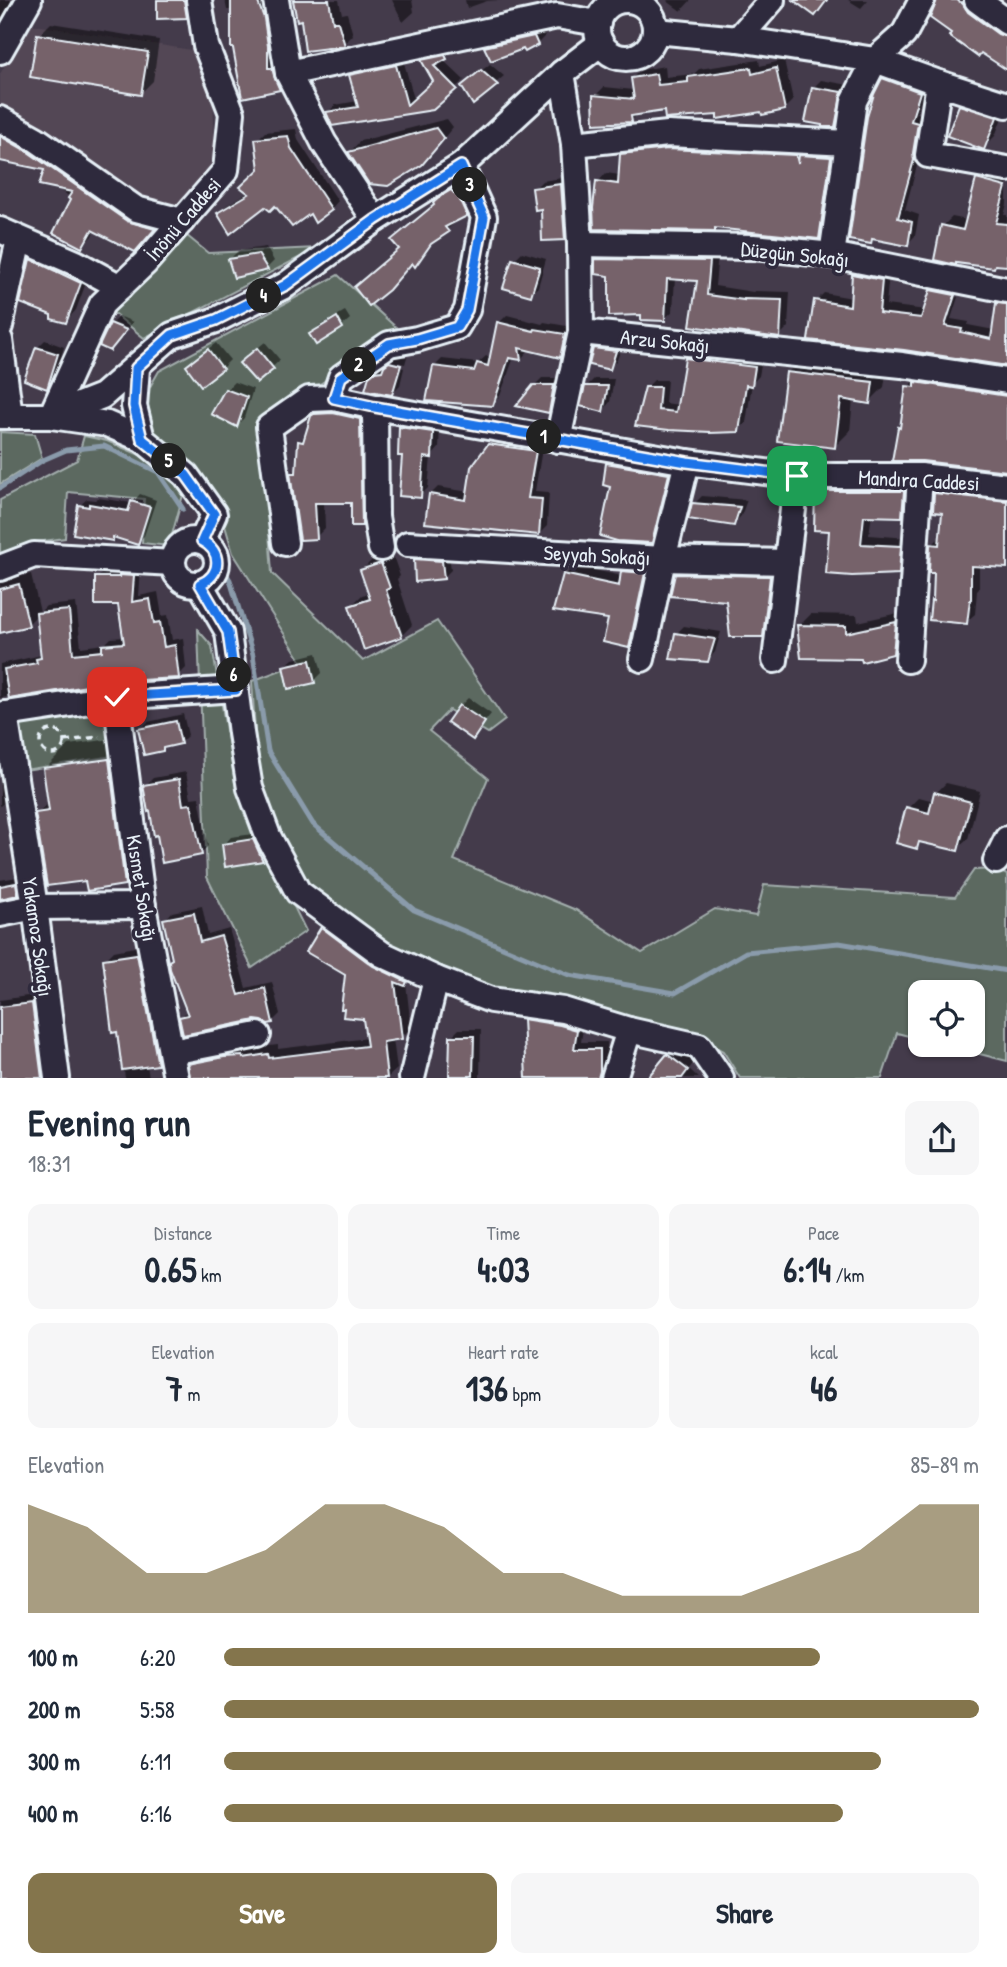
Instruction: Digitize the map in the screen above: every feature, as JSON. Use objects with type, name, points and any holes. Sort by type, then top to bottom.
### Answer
[{"type":"street","points":[[1,46],[29,0]]},
{"type":"street","name":"İnönü Caddesi","points":[[51,416],[102,304],[145,262],[226,170],[232,113],[206,46],[199,0]]},
{"type":"street","points":[[276,0],[288,73],[324,143],[375,220]]},
{"type":"street","points":[[51,416],[102,396],[172,335],[216,320],[286,285],[375,220],[461,166],[562,73],[600,33],[603,12],[610,5],[627,0],[646,3],[656,31],[649,48],[642,54],[622,58],[613,55],[600,33],[557,16],[288,73]]},
{"type":"street","points":[[737,39],[772,0]]},
{"type":"street","points":[[832,255],[853,101],[875,60],[904,34],[922,0]]},
{"type":"street","points":[[977,0],[1007,22]]},
{"type":"street","points":[[656,31],[737,39],[875,60],[1007,105]]},
{"type":"street","points":[[558,440],[581,332],[580,244],[574,144],[562,73]]},
{"type":"street","points":[[939,83],[928,155],[1007,169]]},
{"type":"street","points":[[0,119],[36,139],[136,209],[182,221]]},
{"type":"street","points":[[574,144],[668,134],[848,143]]},
{"type":"street","points":[[285,543],[269,427],[309,399],[334,398],[341,377],[389,344],[457,327],[467,310],[484,217],[461,166]]},
{"type":"street","points":[[0,326],[10,234],[76,263],[120,287]]},
{"type":"street","name":"Düzgün Sokağı","points":[[580,244],[753,247],[832,255],[1007,290]]},
{"type":"street","name":"Arzu Sokağı","points":[[581,332],[902,365],[1007,382]]},
{"type":"street","points":[[0,340],[5,416],[51,416],[107,424],[142,439],[186,475],[214,514],[202,541]]},
{"type":"street","points":[[136,368],[134,406],[142,439]]},
{"type":"street","points":[[102,396],[107,424]]},
{"type":"street","name":"Mandıra Caddesi","points":[[334,398],[687,462],[797,476],[920,476],[1007,486]]},
{"type":"street","points":[[107,424],[134,406]]},
{"type":"street","points":[[375,407],[376,517],[382,548]]},
{"type":"street","points":[[642,659],[687,462]]},
{"type":"street","points":[[775,660],[797,476]]},
{"type":"street","points":[[908,660],[920,476]]},
{"type":"street","points":[[187,541],[202,541],[213,549],[218,563],[212,576],[194,585],[182,580],[174,570],[173,563],[176,550],[181,544],[187,541]]},
{"type":"street","name":"Seyyah Sokağı","points":[[408,544],[663,559],[787,562]]},
{"type":"street","points":[[0,568],[34,555],[173,563]]},
{"type":"street","points":[[200,584],[228,632],[250,788],[268,835],[298,892],[382,954],[436,979],[491,1000],[563,1010],[629,1030],[699,1046],[721,1078]]},
{"type":"street","points":[[2,714],[117,697],[236,690]]},
{"type":"street","name":"Kısmet Sokağı","points":[[117,697],[143,906],[176,1078]]},
{"type":"street","name":"Yakamoz Sokağı","points":[[2,714],[35,907],[57,1078]]},
{"type":"street","points":[[0,914],[35,907],[143,906]]},
{"type":"street","points":[[412,1078],[436,979]]},
{"type":"street","points":[[614,1078],[629,1030]]},
{"type":"street","points":[[172,1052],[258,1035]]},
{"type":"path","points":[[54,730],[61,734],[64,741],[62,749],[52,755],[42,750],[40,742],[42,734],[54,730]]},
{"type":"path","points":[[64,741],[121,735]]},
{"type":"shaded area","points":[[29,24],[191,50],[213,94],[215,163],[199,190],[174,208],[135,198],[56,141],[0,105],[0,74]]},
{"type":"shaded area","points":[[186,235],[208,253],[318,248],[144,338],[110,310]]},
{"type":"shaded area","points":[[338,275],[400,331],[261,423],[272,573],[363,661],[437,621],[505,720],[488,733],[449,710],[429,731],[488,778],[454,860],[576,910],[642,953],[715,909],[756,916],[764,885],[955,897],[974,870],[996,869],[1007,875],[1007,1061],[985,1055],[985,980],[908,980],[908,1036],[897,1033],[882,1078],[740,1078],[723,1051],[694,1035],[492,994],[386,944],[306,888],[270,815],[257,764],[252,681],[302,662],[233,553],[216,495],[148,427],[147,392],[159,371]]},
{"type":"shaded area","points":[[0,432],[35,434],[42,458],[0,484]]},
{"type":"shaded area","points":[[84,436],[107,441],[159,463],[183,495],[169,546],[142,543],[144,499],[68,492],[65,538],[37,542],[0,557],[0,500],[77,460]]},
{"type":"shaded area","points":[[198,630],[212,646],[236,789],[306,931],[252,968],[207,877]]},
{"type":"shaded area","points":[[103,712],[113,756],[18,771],[12,724]]},
{"type":"building","points":[[157,0],[184,0],[187,18],[157,19]]},
{"type":"building","points":[[231,0],[257,0],[264,18],[268,68],[272,68],[280,90],[242,98],[231,48]]},
{"type":"building","points":[[293,0],[329,0],[333,22],[338,22],[345,46],[305,51],[301,20],[297,21]]},
{"type":"building","points":[[793,0],[827,0],[815,16]]},
{"type":"building","points":[[937,0],[957,0],[968,12],[998,34],[1007,37],[1007,70],[981,53],[978,57],[930,18]]},
{"type":"building","points":[[37,34],[148,52],[141,95],[30,77]]},
{"type":"building","points":[[534,36],[538,45],[525,52],[523,49],[491,61],[484,47]]},
{"type":"building","points":[[445,55],[447,59],[434,66],[457,89],[433,110],[332,126],[326,112],[358,107],[349,75],[396,65],[407,105],[433,81],[421,60]]},
{"type":"building","points":[[751,68],[752,74],[776,68],[785,110],[717,119],[717,115],[665,119],[664,111],[631,116],[632,122],[594,124],[593,95],[634,99],[631,78],[656,74],[658,85],[688,82],[688,77]]},
{"type":"building","points":[[481,70],[498,85],[473,105],[461,86]]},
{"type":"building","points":[[882,78],[920,92],[911,121],[918,123],[914,160],[898,218],[912,222],[908,246],[872,239],[871,244],[849,240],[867,117]]},
{"type":"building","points":[[812,87],[842,92],[835,127],[822,127],[805,122]]},
{"type":"building","points":[[959,105],[997,117],[984,150],[947,136]]},
{"type":"building","points":[[436,128],[444,139],[422,165],[388,186],[369,184],[348,152]]},
{"type":"building","points":[[0,136],[28,152],[127,221],[155,229],[135,252],[92,230],[82,248],[53,233],[72,192],[39,185],[44,170],[0,161]]},
{"type":"building","points":[[288,136],[291,148],[332,210],[315,223],[310,214],[292,227],[275,206],[270,211],[265,207],[230,234],[217,213],[249,194],[240,187],[259,169],[255,139]]},
{"type":"building","points":[[668,149],[796,155],[798,163],[799,155],[831,157],[819,239],[715,228],[715,231],[594,229],[596,181],[618,184],[620,154]]},
{"type":"building","points":[[976,179],[1006,187],[996,223],[1007,224],[1007,266],[995,265],[994,268],[956,265],[934,260],[941,225],[963,230]]},
{"type":"building","points":[[561,184],[565,240],[542,241],[541,209],[535,210],[532,188]]},
{"type":"building","points":[[451,190],[459,198],[467,216],[445,227],[449,232],[431,244],[415,267],[412,263],[389,290],[369,306],[354,287],[399,249],[391,240]]},
{"type":"building","points":[[258,254],[268,270],[234,278],[228,259]]},
{"type":"building","points":[[30,259],[81,283],[66,323],[51,319],[51,315],[20,303]]},
{"type":"building","points":[[512,259],[540,267],[531,296],[503,288]]},
{"type":"building","points":[[595,259],[710,261],[707,295],[744,300],[782,300],[780,338],[690,326],[697,281],[667,279],[665,321],[641,320],[641,315],[609,316],[609,276],[595,274]]},
{"type":"building","points":[[852,274],[882,280],[879,313],[921,318],[930,290],[955,295],[945,326],[991,339],[996,303],[1007,304],[1007,366],[904,350],[808,340],[814,300],[850,306]]},
{"type":"building","points":[[337,317],[343,328],[316,345],[309,334]]},
{"type":"building","points":[[497,322],[534,331],[565,334],[560,358],[519,348],[521,360],[509,358],[493,406],[426,401],[433,366],[474,371],[477,363],[488,366]]},
{"type":"building","points":[[110,323],[127,330],[110,351],[99,346]]},
{"type":"building","points":[[36,347],[58,354],[47,389],[24,380]]},
{"type":"building","points":[[257,348],[274,369],[257,383],[239,363]]},
{"type":"building","points":[[593,348],[616,351],[610,370],[589,365]]},
{"type":"building","points":[[208,349],[223,369],[201,386],[186,366]]},
{"type":"building","points":[[685,358],[755,367],[752,386],[746,385],[739,432],[710,433],[635,426],[645,387],[660,387],[658,410],[676,412]]},
{"type":"building","points":[[389,362],[401,365],[392,395],[365,390],[369,376],[382,371]]},
{"type":"building","points":[[786,372],[873,382],[870,404],[841,399],[835,448],[777,441]]},
{"type":"building","points":[[915,382],[1007,396],[1007,471],[922,461],[892,461],[906,386],[915,387]]},
{"type":"building","points":[[533,385],[554,385],[549,413],[516,406]]},
{"type":"building","points":[[585,386],[608,386],[603,412],[580,406]]},
{"type":"building","points":[[225,389],[247,397],[237,427],[211,414]]},
{"type":"building","points":[[333,413],[360,419],[362,526],[351,526],[351,503],[315,503],[317,539],[300,540],[290,473],[296,473],[298,441],[303,442],[311,416]]},
{"type":"building","points":[[399,427],[433,432],[432,458],[424,457],[421,498],[399,496],[402,456],[398,456]]},
{"type":"building","points":[[488,444],[536,451],[528,498],[542,499],[539,535],[425,523],[429,494],[466,500],[471,467]]},
{"type":"building","points":[[606,463],[669,474],[652,543],[617,541],[600,536],[610,487],[603,485]]},
{"type":"building","points":[[815,491],[904,491],[902,517],[864,516],[861,544],[901,546],[899,574],[826,574],[829,531],[814,530]]},
{"type":"building","points":[[934,493],[1007,501],[1007,568],[971,566],[971,600],[967,624],[929,620],[934,573],[929,573],[930,544],[939,545],[942,513],[933,512]]},
{"type":"building","points":[[131,501],[150,507],[138,545],[113,537],[113,541],[73,534],[78,505],[89,507],[89,504],[128,511]]},
{"type":"building","points":[[692,503],[740,507],[734,526],[688,519]]},
{"type":"building","points":[[414,559],[442,561],[444,579],[415,582]]},
{"type":"building","points":[[381,563],[390,588],[386,590],[402,637],[364,650],[349,606],[370,599],[360,570]]},
{"type":"building","points":[[621,571],[645,573],[629,648],[603,642],[608,619],[553,611],[563,574],[619,586]]},
{"type":"building","points":[[675,574],[770,576],[763,637],[730,637],[726,601],[670,596]]},
{"type":"building","points":[[134,576],[132,602],[150,599],[154,623],[160,622],[164,647],[175,645],[179,678],[140,680],[139,672],[105,676],[105,683],[9,699],[4,669],[37,663],[36,659],[41,658],[36,613],[69,610],[73,654],[102,651],[102,645],[124,643],[118,605],[95,605],[95,577]]},
{"type":"building","points":[[19,584],[29,626],[0,633],[0,589]]},
{"type":"building","points":[[896,622],[893,654],[862,662],[861,659],[801,658],[797,625],[846,626],[846,633]]},
{"type":"building","points":[[675,633],[715,639],[708,662],[670,659]]},
{"type":"building","points":[[310,660],[315,683],[288,689],[283,666]]},
{"type":"building","points":[[459,705],[485,722],[473,740],[447,722]]},
{"type":"building","points":[[176,721],[181,744],[144,755],[138,729]]},
{"type":"building","points":[[109,759],[125,885],[87,891],[85,881],[47,886],[35,813],[49,811],[43,768]]},
{"type":"building","points":[[179,779],[183,805],[191,804],[202,855],[162,863],[143,785]]},
{"type":"building","points":[[934,792],[971,802],[958,851],[919,842],[917,849],[896,843],[906,807],[929,813]]},
{"type":"building","points":[[253,839],[263,861],[225,867],[222,844]]},
{"type":"building","points":[[16,883],[18,895],[0,899],[0,886]]},
{"type":"building","points":[[194,913],[200,942],[221,936],[239,995],[265,988],[273,1023],[255,1020],[183,1035],[179,1017],[188,1015],[170,969],[169,961],[172,959],[163,919]]},
{"type":"building","points":[[321,927],[373,966],[407,982],[405,986],[395,982],[402,1039],[383,1042],[387,1078],[190,1078],[188,1064],[224,1057],[243,1058],[268,1054],[269,1058],[367,1046],[363,1019],[343,1017],[344,1009],[341,1009],[345,975],[306,952]]},
{"type":"building","points":[[137,954],[158,1065],[122,1070],[117,1032],[112,1033],[103,959]]},
{"type":"building","points":[[32,1003],[42,1078],[0,1078],[0,1007]]},
{"type":"building","points":[[523,1019],[577,1030],[574,1049],[600,1049],[598,1078],[526,1078]]},
{"type":"building","points":[[450,1036],[474,1036],[473,1076],[449,1076]]},
{"type":"building","points":[[667,1054],[688,1070],[682,1078],[647,1078]]},
{"type":"waterway","points":[[0,488],[43,460],[66,450],[104,446],[158,472],[183,509]]},
{"type":"waterway","points":[[226,574],[253,655],[268,751],[313,824],[414,910],[569,975],[675,993],[746,952],[839,943],[1007,971]]},
{"type":"route","points":[[117,697],[236,690],[228,632],[200,584],[212,576],[218,563],[213,549],[202,541],[214,514],[186,475],[142,439],[134,406],[136,368],[172,335],[216,320],[286,285],[375,220],[461,166],[484,217],[467,310],[457,327],[389,344],[341,377],[334,398],[687,462],[797,476]]}]
